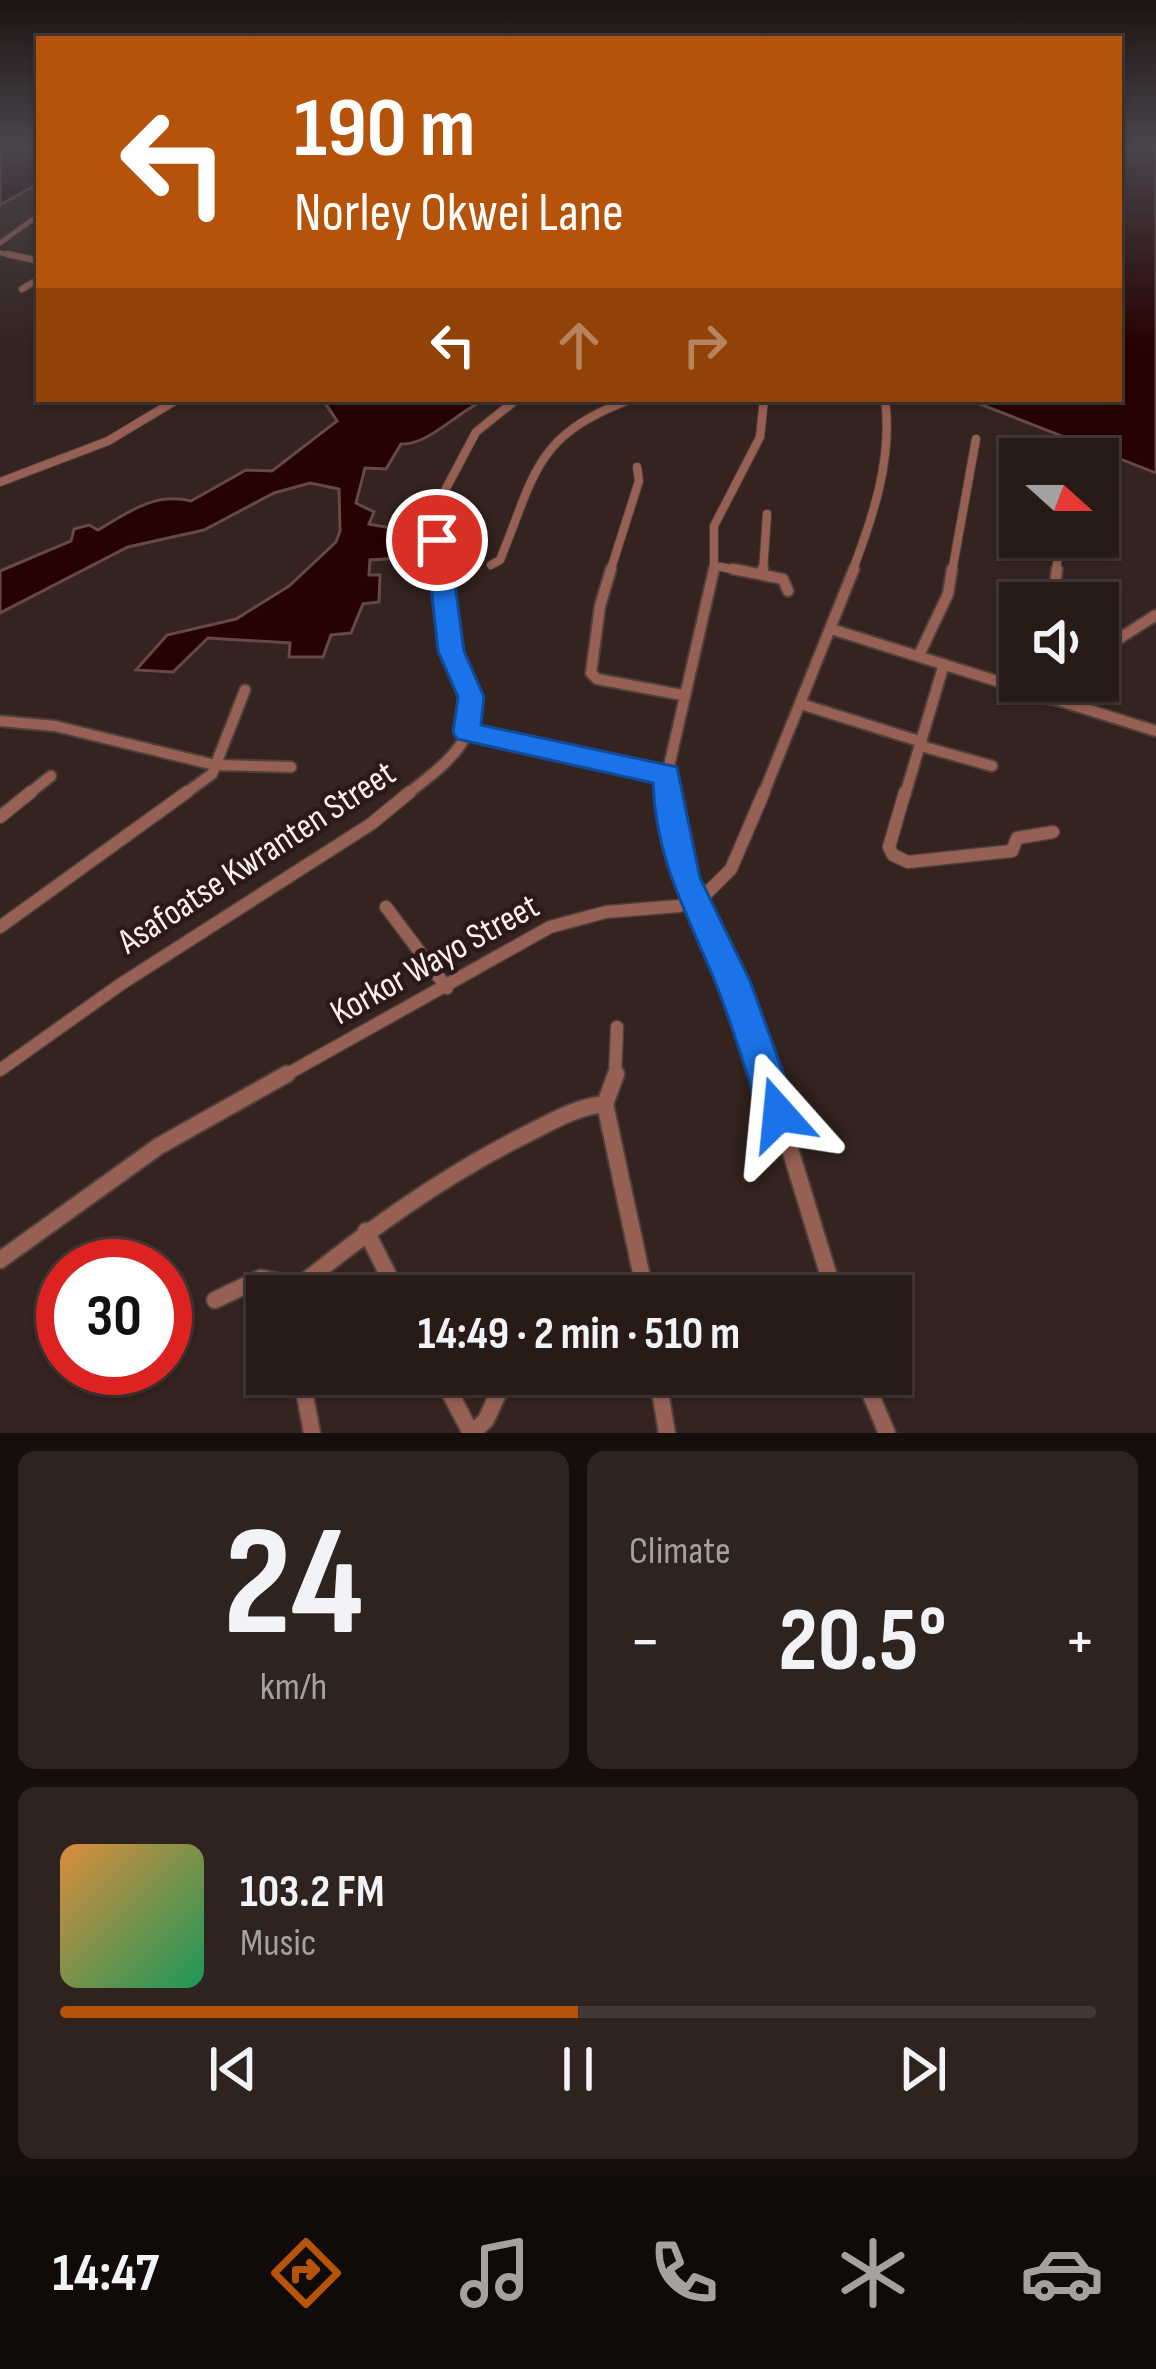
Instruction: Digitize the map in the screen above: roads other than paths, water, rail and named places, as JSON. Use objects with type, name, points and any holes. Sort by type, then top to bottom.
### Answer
[{"type":"street","points":[[0,243],[36,217]]},
{"type":"street","points":[[0,253],[36,260]]},
{"type":"street","points":[[22,289],[36,281]]},
{"type":"street","points":[[0,482],[108,441],[173,402]]},
{"type":"street","points":[[513,402],[476,432],[433,513],[451,651],[471,697],[467,732],[667,775]]},
{"type":"street","points":[[491,565],[500,560],[519,505],[550,443],[580,417],[622,402]]},
{"type":"street","points":[[764,402],[760,437],[717,514],[715,566],[667,775],[669,816],[693,904],[733,981],[759,1054],[829,1275]]},
{"type":"street","points":[[693,904],[708,896],[731,869],[804,705],[879,484],[891,419],[886,402]]},
{"type":"street","points":[[919,656],[948,594],[976,439]]},
{"type":"street","points":[[637,467],[639,481],[599,606],[591,673],[597,679],[682,695]]},
{"type":"street","points":[[763,575],[767,514]]},
{"type":"street","points":[[715,566],[783,579],[788,591]]},
{"type":"street","points":[[1119,639],[1156,615]]},
{"type":"street","points":[[831,628],[999,678]]},
{"type":"street","points":[[944,664],[889,847],[892,855],[908,862],[1012,850],[1017,838],[1053,832]]},
{"type":"street","points":[[0,927],[212,775],[245,690]]},
{"type":"street","points":[[1059,702],[1156,731]]},
{"type":"street","points":[[804,705],[992,766]]},
{"type":"street","points":[[0,721],[90,731],[215,765],[291,767]]},
{"type":"street","name":"Asafoatse Kwranten Street","points":[[0,1070],[122,983],[386,813],[447,762],[467,732]]},
{"type":"street","points":[[0,817],[51,776]]},
{"type":"street","name":"Korkor Wayo Street","points":[[0,1260],[159,1146],[564,922],[609,911],[693,904]]},
{"type":"street","points":[[386,907],[447,988]]},
{"type":"street","points":[[617,1027],[617,1071],[605,1104],[642,1275]]},
{"type":"street","points":[[312,1275],[475,1157],[577,1108],[605,1104]]},
{"type":"street","points":[[366,1232],[388,1275]]},
{"type":"street","points":[[215,1300],[246,1285]]},
{"type":"street","points":[[305,1395],[312,1433]]},
{"type":"street","points":[[451,1395],[471,1433],[486,1420],[497,1395]]},
{"type":"street","points":[[661,1395],[667,1433]]},
{"type":"street","points":[[871,1395],[887,1433]]}]
